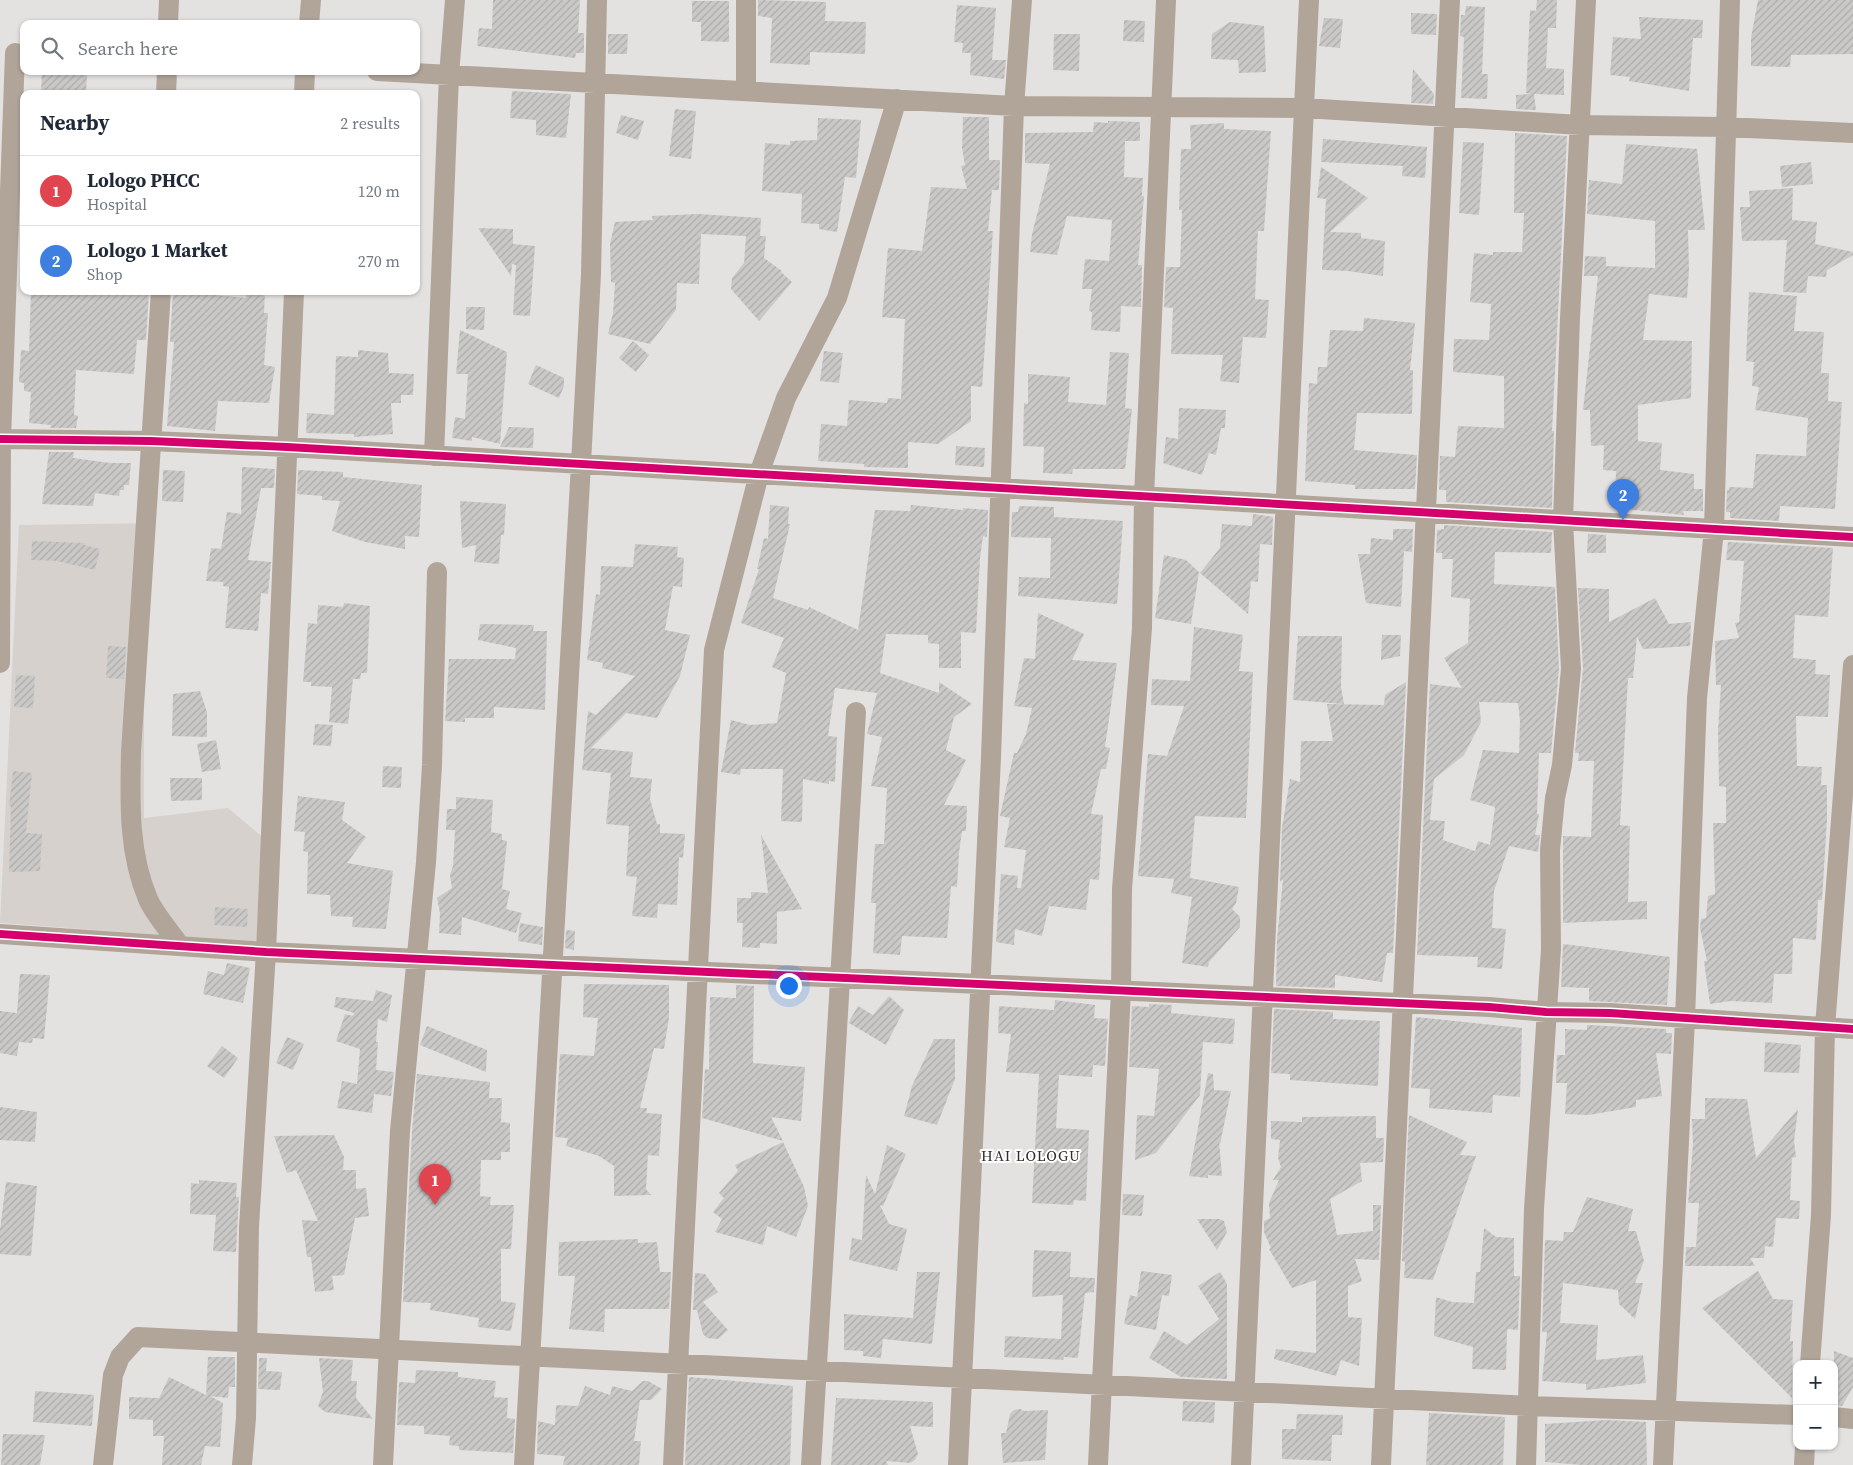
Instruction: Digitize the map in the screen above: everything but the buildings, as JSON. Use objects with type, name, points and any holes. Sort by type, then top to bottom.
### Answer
[{"type":"street","points":[[168,20],[169,0]]},
{"type":"street","points":[[309,20],[311,0]]},
{"type":"street","points":[[434,456],[449,75],[455,0]]},
{"type":"street","points":[[524,1465],[591,274],[597,0]]},
{"type":"street","points":[[746,0],[746,92]]},
{"type":"street","points":[[958,1465],[991,757],[1014,106],[1022,0]]},
{"type":"street","points":[[1098,1465],[1100,1385],[1121,990],[1122,888],[1142,628],[1144,497],[1166,0]]},
{"type":"street","points":[[1241,1465],[1308,0]]},
{"type":"street","points":[[1381,1465],[1450,0]]},
{"type":"street","points":[[1526,1465],[1530,1406],[1534,1209],[1551,949],[1550,850],[1555,798],[1562,764],[1571,669],[1563,521],[1570,318],[1586,0]]},
{"type":"street","points":[[1663,1465],[1685,1019],[1697,698],[1714,529],[1730,0]]},
{"type":"street","points":[[0,663],[0,439],[13,53]]},
{"type":"street","points":[[420,73],[1014,106],[1304,108],[1580,125],[1725,127],[1853,133]]},
{"type":"street","points":[[166,90],[167,75]]},
{"type":"street","points":[[304,90],[305,75]]},
{"type":"street","points":[[673,1465],[714,650],[759,474],[786,398],[837,298],[897,100]]},
{"type":"street","points":[[161,295],[131,752],[130,810],[136,864],[149,900],[180,946]]},
{"type":"street","points":[[242,1465],[249,1228],[266,952],[294,295]]},
{"type":"street","points":[[0,439],[287,447],[1853,537]]},
{"type":"street","points":[[383,1465],[400,1131],[432,765],[437,572]]},
{"type":"street","points":[[1810,1360],[1821,1215],[1825,1027],[1853,665]]},
{"type":"street","points":[[811,1465],[856,712]]},
{"type":"street","points":[[0,934],[266,952],[1403,1003],[1546,1012],[1610,1012],[1685,1019],[1853,1029]]},
{"type":"street","points":[[103,1465],[113,1375],[120,1357],[138,1338],[1530,1406],[1793,1415]]},
{"type":"street","points":[[1838,1417],[1853,1419]]},
{"type":"street","points":[[1804,1465],[1805,1450]]},
{"type":"shaded area","points":[[153,523],[144,685],[144,818],[228,808],[265,839],[258,942],[0,923],[19,525]]},
{"type":"cycle path","points":[[0,439],[151,441],[287,447],[1853,537]]},
{"type":"cycle path","points":[[0,934],[266,952],[1489,1007],[1546,1012],[1610,1013],[1853,1029]]},
{"type":"place","name":"Lologo 1 Market","points":[[1623,520]]},
{"type":"place","name":"Lologo PHCC","points":[[435,1205]]},
{"type":"district","name":"HAI LOLOGU","points":[[1031,1156]]}]
